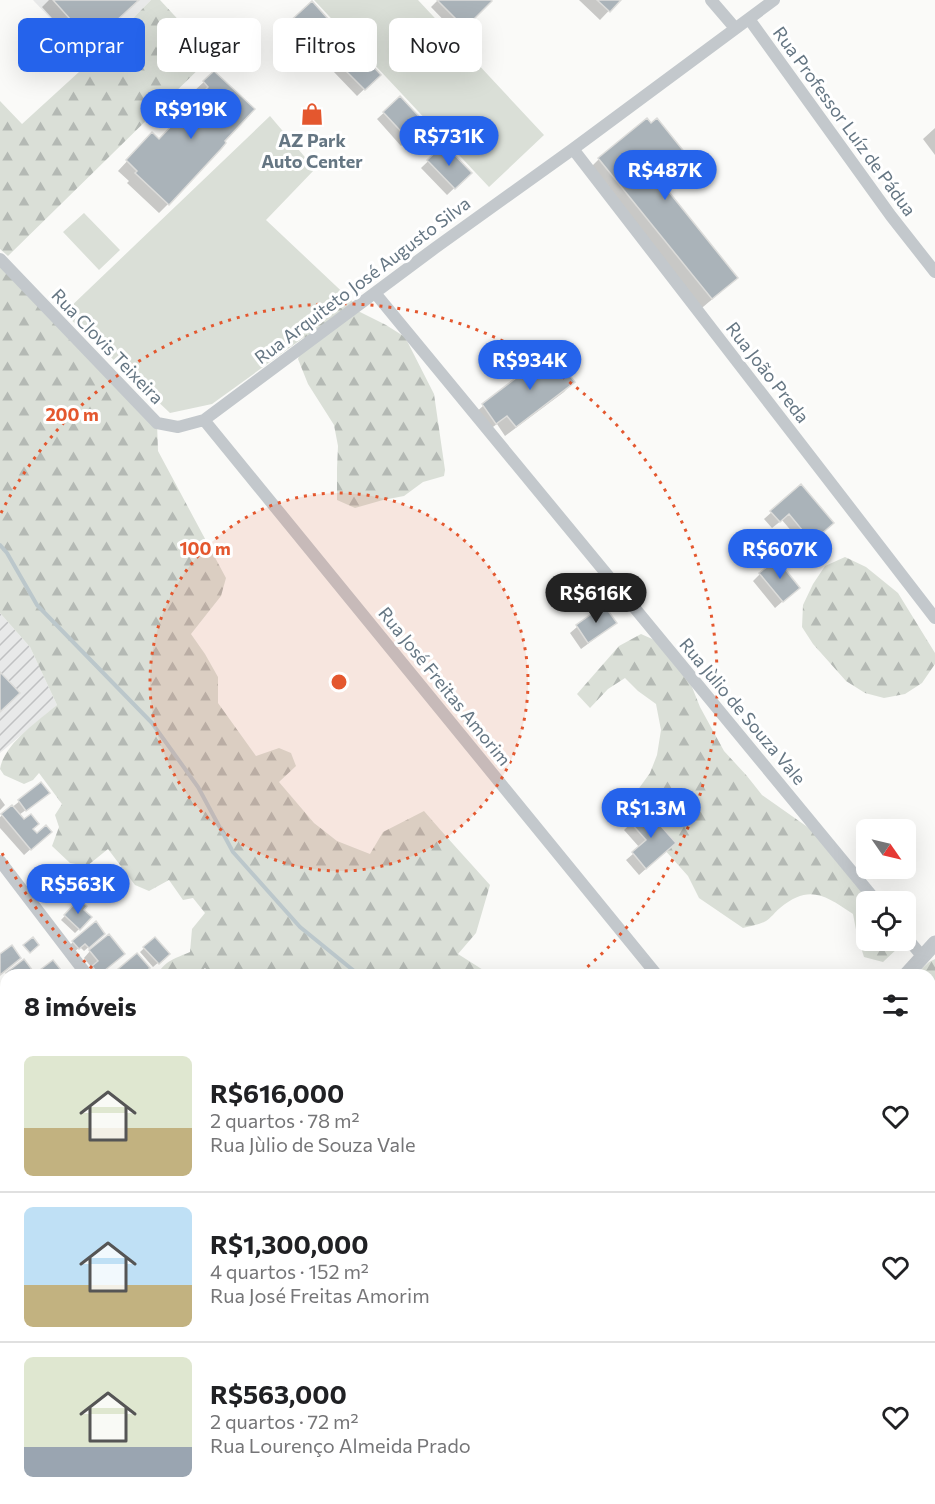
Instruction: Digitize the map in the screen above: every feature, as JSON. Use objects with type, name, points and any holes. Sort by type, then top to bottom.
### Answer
[{"type":"street","points":[[711,0],[735,28]]},
{"type":"street","name":"Rua Arquiteto José Augusto Silva","points":[[204,420],[774,0]]},
{"type":"street","name":"Rua Professor Luíz de Pádua","points":[[749,19],[935,272]]},
{"type":"street","name":"Rua João Preda","points":[[573,149],[935,618]]},
{"type":"street","name":"Rua Clovis Teixeira","points":[[0,259],[157,423],[178,427],[204,420]]},
{"type":"street","name":"Rua Jùlio de Souza Vale","points":[[375,293],[868,891]]},
{"type":"street","name":"Rua José Freitas Amorim","points":[[204,420],[652,969]]},
{"type":"street","points":[[0,861],[82,969]]},
{"type":"street","points":[[911,969],[935,943]]},
{"type":"street","points":[[916,949],[922,956]]},
{"type":"shaded area","points":[[33,0],[151,0],[133,18],[50,18]]},
{"type":"shaded area","points":[[0,613],[30,647],[57,705],[0,753]]},
{"type":"green space","points":[[151,0],[160,0],[177,18],[157,18],[157,72],[196,72],[8,256],[0,249],[0,101],[22,124],[79,72],[145,72],[145,18],[133,18]]},
{"type":"green space","points":[[314,0],[418,0],[435,18],[389,18],[389,72],[482,72],[482,69],[544,135],[489,187],[377,67],[377,18],[331,18]]},
{"type":"green space","points":[[270,116],[315,169],[266,220],[353,302],[212,404],[170,413],[64,313]]},
{"type":"green space","points":[[84,213],[120,250],[99,270],[63,232]]},
{"type":"green space","points":[[0,259],[157,423],[158,451],[226,578],[221,596],[191,634],[218,677],[218,703],[256,756],[279,748],[291,753],[296,766],[279,782],[314,823],[337,841],[370,854],[383,832],[424,811],[490,885],[476,933],[458,954],[482,969],[161,969],[167,963],[190,952],[192,929],[205,913],[193,898],[183,900],[169,880],[149,891],[135,885],[108,849],[87,866],[70,863],[52,846],[59,827],[55,815],[62,804],[39,773],[33,780],[24,784],[4,775],[0,769],[15,742],[57,705],[30,647],[0,613]]},
{"type":"green space","points":[[342,303],[405,337],[434,394],[445,470],[444,476],[423,482],[404,496],[355,508],[337,500],[338,446],[334,425],[308,384],[298,359],[305,336],[325,314]]},
{"type":"green space","points":[[845,557],[866,567],[898,593],[935,653],[935,664],[922,683],[905,694],[884,698],[865,693],[846,681],[813,644],[802,627],[803,605],[813,584],[825,566]]},
{"type":"green space","points":[[641,634],[659,642],[680,657],[700,707],[724,751],[762,795],[836,847],[856,873],[856,879],[860,879],[869,891],[856,891],[856,930],[853,914],[825,897],[817,895],[800,896],[780,908],[766,921],[743,928],[699,898],[688,876],[647,830],[636,813],[637,791],[650,773],[657,755],[661,730],[656,704],[625,678],[608,689],[590,708],[577,694],[619,646]]},
{"type":"green space","points":[[862,951],[895,951],[883,962],[864,957]]},
{"type":"green space","points":[[935,959],[935,969],[921,969]]},
{"type":"building","points":[[53,0],[139,0],[119,18],[69,18]]},
{"type":"building","points":[[437,0],[492,1],[475,18],[455,18]]},
{"type":"building","points":[[597,0],[621,0],[610,12]]},
{"type":"building","points":[[312,1],[327,18],[294,18]]},
{"type":"building","points":[[377,71],[381,75],[365,90],[347,72]]},
{"type":"building","points":[[215,72],[255,109],[169,205],[135,173],[137,171],[126,160],[152,132],[159,139],[208,87],[203,81]]},
{"type":"building","points":[[400,96],[426,124],[409,140],[383,112]]},
{"type":"building","points":[[647,118],[651,123],[657,118],[686,154],[657,177],[738,278],[712,299],[598,158]]},
{"type":"building","points":[[444,144],[472,173],[455,189],[427,160]]},
{"type":"building","points":[[551,351],[575,382],[516,427],[507,416],[496,424],[482,404]]},
{"type":"building","points":[[801,484],[834,523],[812,542],[789,514],[780,522],[770,511]]},
{"type":"building","points":[[777,559],[800,588],[783,602],[759,573]]},
{"type":"building","points":[[604,605],[617,623],[588,643],[576,625]]},
{"type":"building","points":[[0,672],[20,693],[0,712]]},
{"type":"building","points":[[41,782],[50,793],[26,811],[18,800]]},
{"type":"building","points":[[12,805],[24,819],[31,814],[39,824],[33,829],[37,833],[46,825],[52,832],[31,850],[1,814]]},
{"type":"building","points":[[645,808],[676,843],[646,869],[632,852],[646,840],[630,822]]},
{"type":"building","points":[[63,869],[70,877],[52,891],[46,883]]},
{"type":"building","points":[[79,899],[87,906],[84,910],[92,917],[80,930],[64,915]]},
{"type":"building","points":[[96,921],[105,934],[89,948],[85,944],[79,949],[72,941]]},
{"type":"building","points":[[109,934],[125,954],[106,969],[94,969],[92,966],[98,961],[89,950]]},
{"type":"building","points":[[33,937],[39,945],[30,953],[23,945]]},
{"type":"building","points":[[155,937],[170,954],[159,964],[143,947]]},
{"type":"building","points":[[12,945],[21,958],[7,969],[0,969],[0,954]]},
{"type":"building","points":[[137,953],[150,968],[149,969],[118,969]]},
{"type":"building","points":[[24,959],[32,969],[11,969]]},
{"type":"building","points":[[53,960],[60,969],[41,969]]},
{"type":"waterway","points":[[0,545],[37,605],[152,723],[198,787],[233,852],[300,927],[352,969]]},
{"type":"place","name":"AZ Park Auto Center","points":[[312,114]]}]
